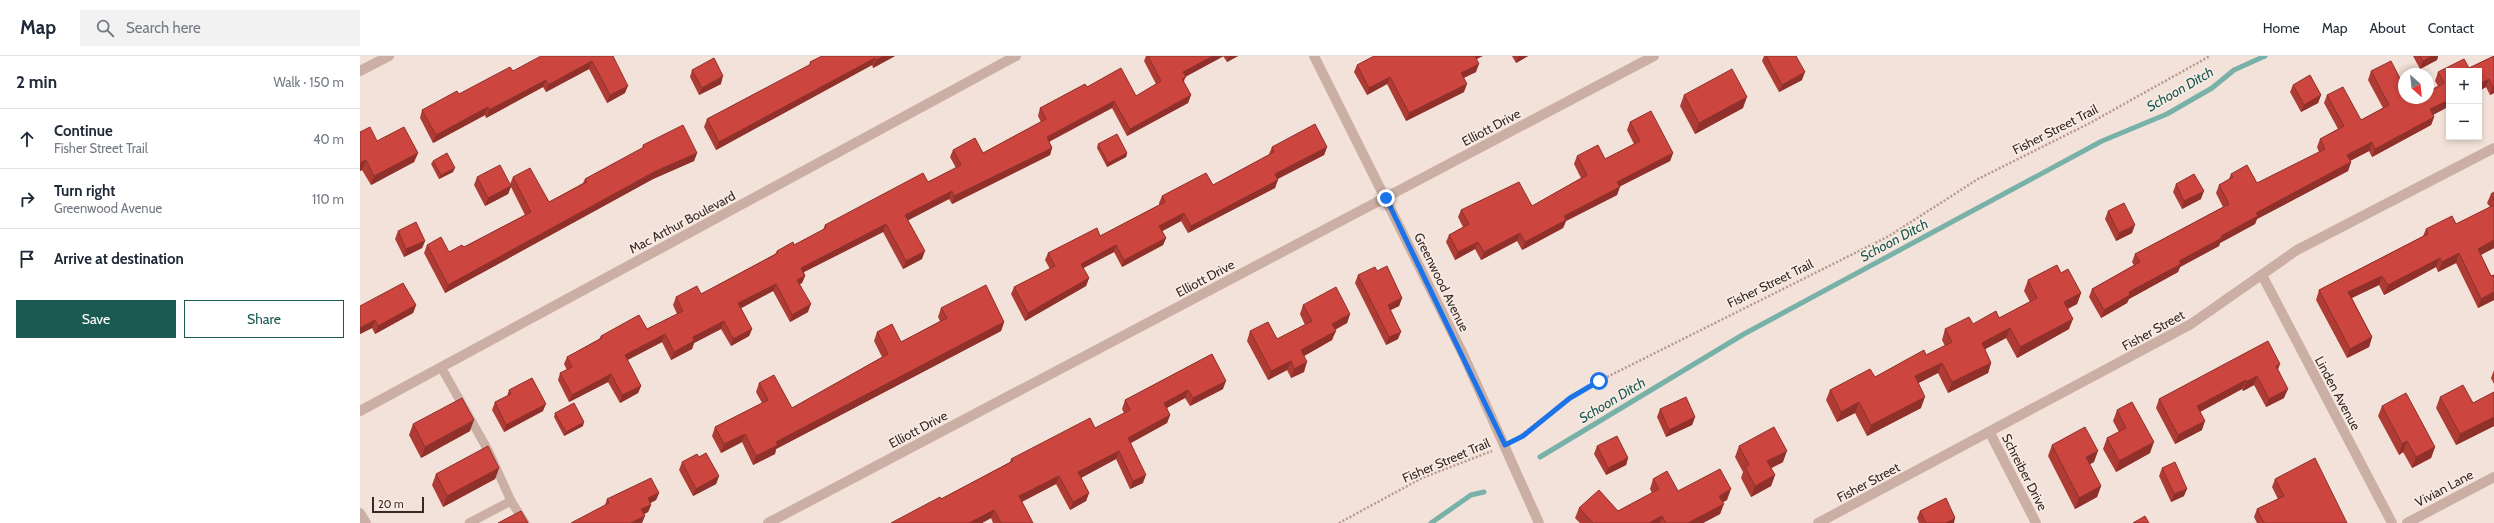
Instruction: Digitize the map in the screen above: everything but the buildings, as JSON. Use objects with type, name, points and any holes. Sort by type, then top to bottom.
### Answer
[{"type":"street","points":[[360,71],[389,56]]},
{"type":"street","name":"Mac Arthur Boulevard","points":[[360,411],[1016,56]]},
{"type":"street","name":"Greenwood Avenue","points":[[1314,56],[1386,198],[1505,445],[1539,523]]},
{"type":"street","name":"Elliott Drive","points":[[768,523],[1654,56]]},
{"type":"street","name":"Fisher Street","points":[[1818,523],[1990,433],[2191,324],[2297,250],[2494,148]]},
{"type":"street","name":"Linden Avenue","points":[[2262,275],[2392,523]]},
{"type":"street","name":"Schreiber Drive","points":[[1990,433],[2036,523]]},
{"type":"street","name":"Vivian Lane","points":[[2407,523],[2494,477]]},
{"type":"street","points":[[360,513],[366,523]]},
{"type":"lane","points":[[441,367],[489,452],[511,500],[526,523]]},
{"type":"lane","points":[[469,523],[511,500]]},
{"type":"path","name":"Fisher Street Trail","points":[[1339,523],[1422,478],[1505,445],[1523,436],[1570,398],[1599,381],[1889,236],[1978,180],[2090,123],[2210,56]]},
{"type":"waterway","name":"Schoon Ditch","points":[[1540,457],[1744,334],[2102,141],[2167,114],[2212,88],[2234,70],[2265,56]]},
{"type":"waterway","name":"Schoon Ditch","points":[[1431,523],[1471,495],[1484,492]]},
{"type":"route","points":[[1386,198],[1463,354],[1505,445],[1523,436],[1570,398],[1599,381]]}]
